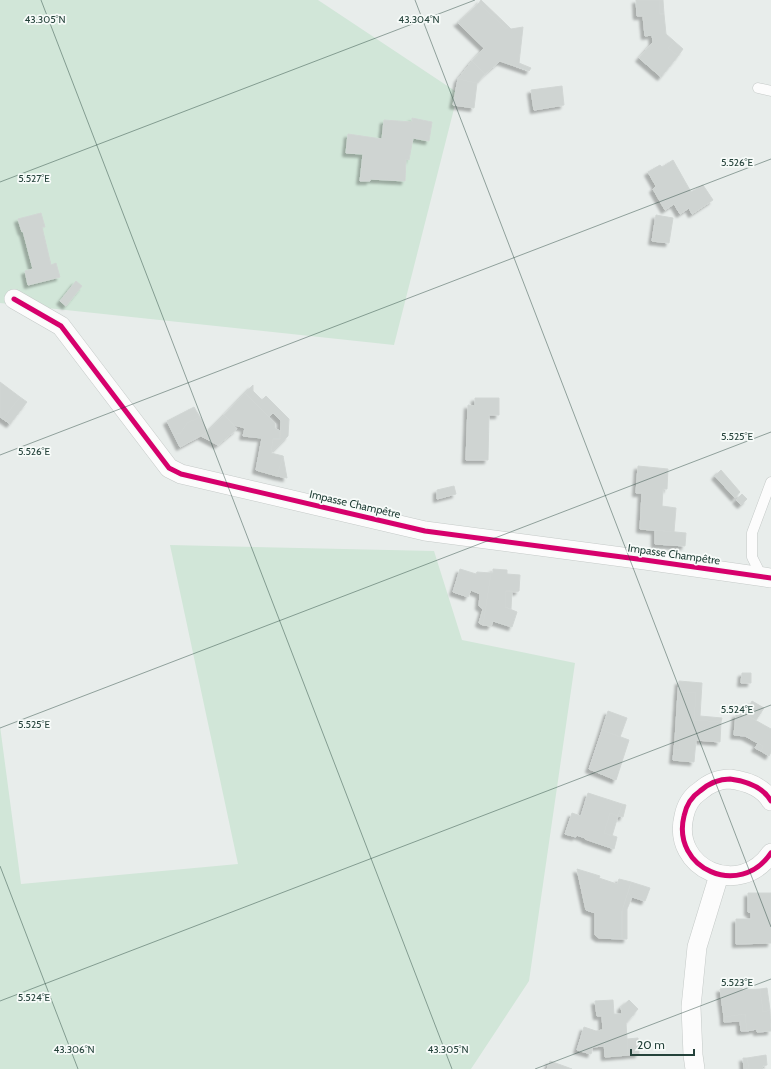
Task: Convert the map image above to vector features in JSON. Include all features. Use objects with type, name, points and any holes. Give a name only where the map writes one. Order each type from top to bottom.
[{"type":"street","name":"Impasse Champêtre","points":[[14,299],[61,326],[169,468],[181,474],[425,531],[645,560],[766,578]]},
{"type":"street","points":[[771,801],[757,787],[742,780],[725,779],[709,784],[695,794],[686,808],[682,824],[684,841],[691,856],[704,868],[719,875],[736,876],[752,871],[765,861],[771,853]]},
{"type":"street","points":[[695,1069],[691,1008],[697,947],[719,875]]},
{"type":"lane","points":[[758,88],[771,91]]},
{"type":"lane","points":[[766,578],[752,557],[752,533],[771,482]]},
{"type":"green space","points":[[0,0],[318,0],[458,93],[394,345],[0,303]]},
{"type":"green space","points":[[170,545],[434,551],[462,640],[575,663],[529,981],[471,1069],[0,1069],[0,726],[21,884],[238,864]]},
{"type":"building","points":[[481,0],[508,26],[506,29],[479,3]]},
{"type":"building","points":[[636,0],[659,0],[660,14],[664,14],[666,34],[674,41],[668,48],[678,56],[661,77],[639,58],[653,42],[652,35],[645,36],[643,16],[637,16]]},
{"type":"building","points":[[659,0],[663,0],[664,14],[660,14]]},
{"type":"building","points":[[479,3],[506,29],[508,26],[511,29],[523,27],[519,63],[531,68],[529,71],[500,61],[485,74],[472,61],[484,48],[457,22],[459,22]]},
{"type":"building","points":[[674,41],[683,49],[678,56],[668,48]]},
{"type":"building","points":[[472,61],[485,74],[477,83],[458,79]]},
{"type":"building","points":[[458,79],[477,83],[474,108],[453,105]]},
{"type":"building","points":[[562,86],[564,105],[534,110],[531,90]]},
{"type":"building","points":[[412,118],[432,122],[429,141],[413,138],[409,160],[406,159],[405,181],[370,179],[370,181],[360,181],[363,154],[346,153],[348,134],[382,139],[384,120],[412,122]]},
{"type":"building","points":[[673,160],[691,192],[703,185],[713,200],[692,214],[689,208],[680,214],[674,204],[665,210],[653,189],[656,186],[648,172],[660,165],[662,167]]},
{"type":"building","points":[[41,213],[45,227],[42,227],[51,265],[56,263],[60,277],[28,285],[25,271],[33,269],[23,231],[22,232],[18,219]]},
{"type":"building","points":[[656,215],[673,218],[669,243],[652,241]]},
{"type":"building","points":[[76,281],[82,286],[66,306],[60,301]]},
{"type":"building","points":[[0,382],[20,397],[3,419],[0,417]]},
{"type":"building","points":[[253,385],[253,391],[262,400],[266,396],[289,419],[288,436],[271,453],[273,439],[280,439],[281,421],[273,413],[269,417],[245,393]]},
{"type":"building","points":[[245,393],[275,423],[275,428],[280,431],[280,439],[273,439],[271,453],[283,456],[277,476],[256,470],[262,438],[243,436],[245,428],[234,425],[224,415]]},
{"type":"building","points":[[20,397],[27,402],[10,424],[3,419]]},
{"type":"building","points":[[475,398],[499,398],[499,415],[489,415],[488,460],[466,460],[468,405],[475,406]]},
{"type":"building","points":[[194,407],[200,417],[187,423],[180,434],[177,433],[174,435],[167,421]]},
{"type":"building","points":[[224,415],[237,429],[218,445],[201,436],[208,432]]},
{"type":"building","points":[[200,417],[208,432],[180,447],[174,435],[177,433],[180,434],[187,423]]},
{"type":"building","points":[[283,456],[287,478],[277,476]]},
{"type":"building","points":[[638,466],[668,469],[667,489],[663,489],[662,506],[676,508],[674,532],[640,529],[642,493],[636,493]]},
{"type":"building","points":[[721,470],[740,492],[735,498],[715,476]]},
{"type":"building","points":[[454,486],[456,494],[437,499],[437,490]]},
{"type":"building","points":[[742,494],[747,499],[741,505],[736,500]]},
{"type":"building","points":[[655,530],[686,533],[685,546],[655,544]]},
{"type":"building","points":[[460,569],[476,574],[477,572],[491,573],[483,625],[479,623],[483,609],[479,606],[480,594],[471,590],[468,597],[453,592]]},
{"type":"building","points":[[493,569],[507,570],[507,574],[520,575],[519,591],[506,591],[505,607],[517,612],[512,627],[493,621],[491,626],[483,625],[491,573],[493,573]]},
{"type":"building","points":[[506,591],[512,591],[511,609],[505,607]]},
{"type":"building","points":[[742,673],[751,673],[751,683],[741,683]]},
{"type":"building","points":[[679,681],[702,683],[700,716],[722,718],[721,722],[694,720],[696,693],[678,692]]},
{"type":"building","points":[[678,692],[696,693],[694,720],[721,722],[720,742],[696,740],[694,762],[673,760],[674,749],[679,750],[680,741],[675,740]]},
{"type":"building","points":[[752,701],[764,708],[756,720],[745,714]]},
{"type":"building","points":[[608,711],[627,718],[620,737],[602,730]]},
{"type":"building","points":[[736,714],[746,715],[771,729],[771,752],[769,756],[761,751],[763,746],[745,736],[734,735]]},
{"type":"building","points":[[602,730],[629,740],[616,780],[589,769]]},
{"type":"building","points":[[675,740],[680,741],[679,750],[674,749]]},
{"type":"building","points":[[758,743],[763,746],[761,751],[755,748]]},
{"type":"building","points":[[588,793],[622,804],[618,816],[610,813],[604,833],[617,837],[614,849],[576,835],[576,837],[565,834],[572,813],[581,816]]},
{"type":"building","points":[[622,804],[626,805],[623,817],[618,816]]},
{"type":"building","points":[[610,813],[618,816],[612,836],[604,833]]},
{"type":"building","points":[[577,869],[600,876],[599,878],[617,884],[619,879],[631,882],[622,911],[622,939],[599,938],[595,935],[595,913],[586,910]]},
{"type":"building","points":[[631,882],[650,888],[645,901],[632,897],[628,892]]},
{"type":"building","points":[[628,892],[632,897],[627,909],[627,939],[622,939],[622,911]]},
{"type":"building","points":[[748,893],[771,893],[771,943],[736,944],[736,919],[751,919],[751,913],[748,912]]},
{"type":"building","points":[[742,986],[742,990],[760,989],[763,1012],[770,1010],[771,1031],[757,1032],[757,1029],[747,1031],[745,1014],[724,1017],[720,989]]},
{"type":"building","points":[[767,988],[770,1010],[763,1012],[760,989]]},
{"type":"building","points":[[613,1000],[614,1014],[622,1014],[621,1007],[629,1000],[638,1009],[626,1023],[628,1055],[605,1057],[604,1041],[594,1042],[591,1054],[577,1050],[584,1027],[596,1031],[603,1030],[602,1016],[597,1016],[595,1001]]},
{"type":"building","points":[[745,1014],[747,1031],[741,1031],[740,1021],[724,1022],[724,1017]]},
{"type":"building","points":[[638,1038],[639,1054],[628,1055],[627,1039]]},
{"type":"building","points":[[604,1041],[605,1046],[592,1047],[594,1042]]},
{"type":"building","points":[[766,1055],[767,1065],[762,1066],[763,1069],[744,1069],[749,1068],[747,1058]]},
{"type":"building","points":[[743,1058],[747,1058],[749,1068],[744,1069]]},
{"type":"building","points":[[550,1061],[572,1069],[547,1069]]},
{"type":"cycle path","points":[[14,299],[61,326],[169,468],[181,474],[425,531],[771,578]]},
{"type":"cycle path","points":[[771,801],[768,796],[758,788],[742,781],[730,779],[714,782],[697,793],[689,802],[684,816],[683,835],[688,851],[698,863],[711,872],[726,875],[742,874],[758,867],[771,853]]}]
